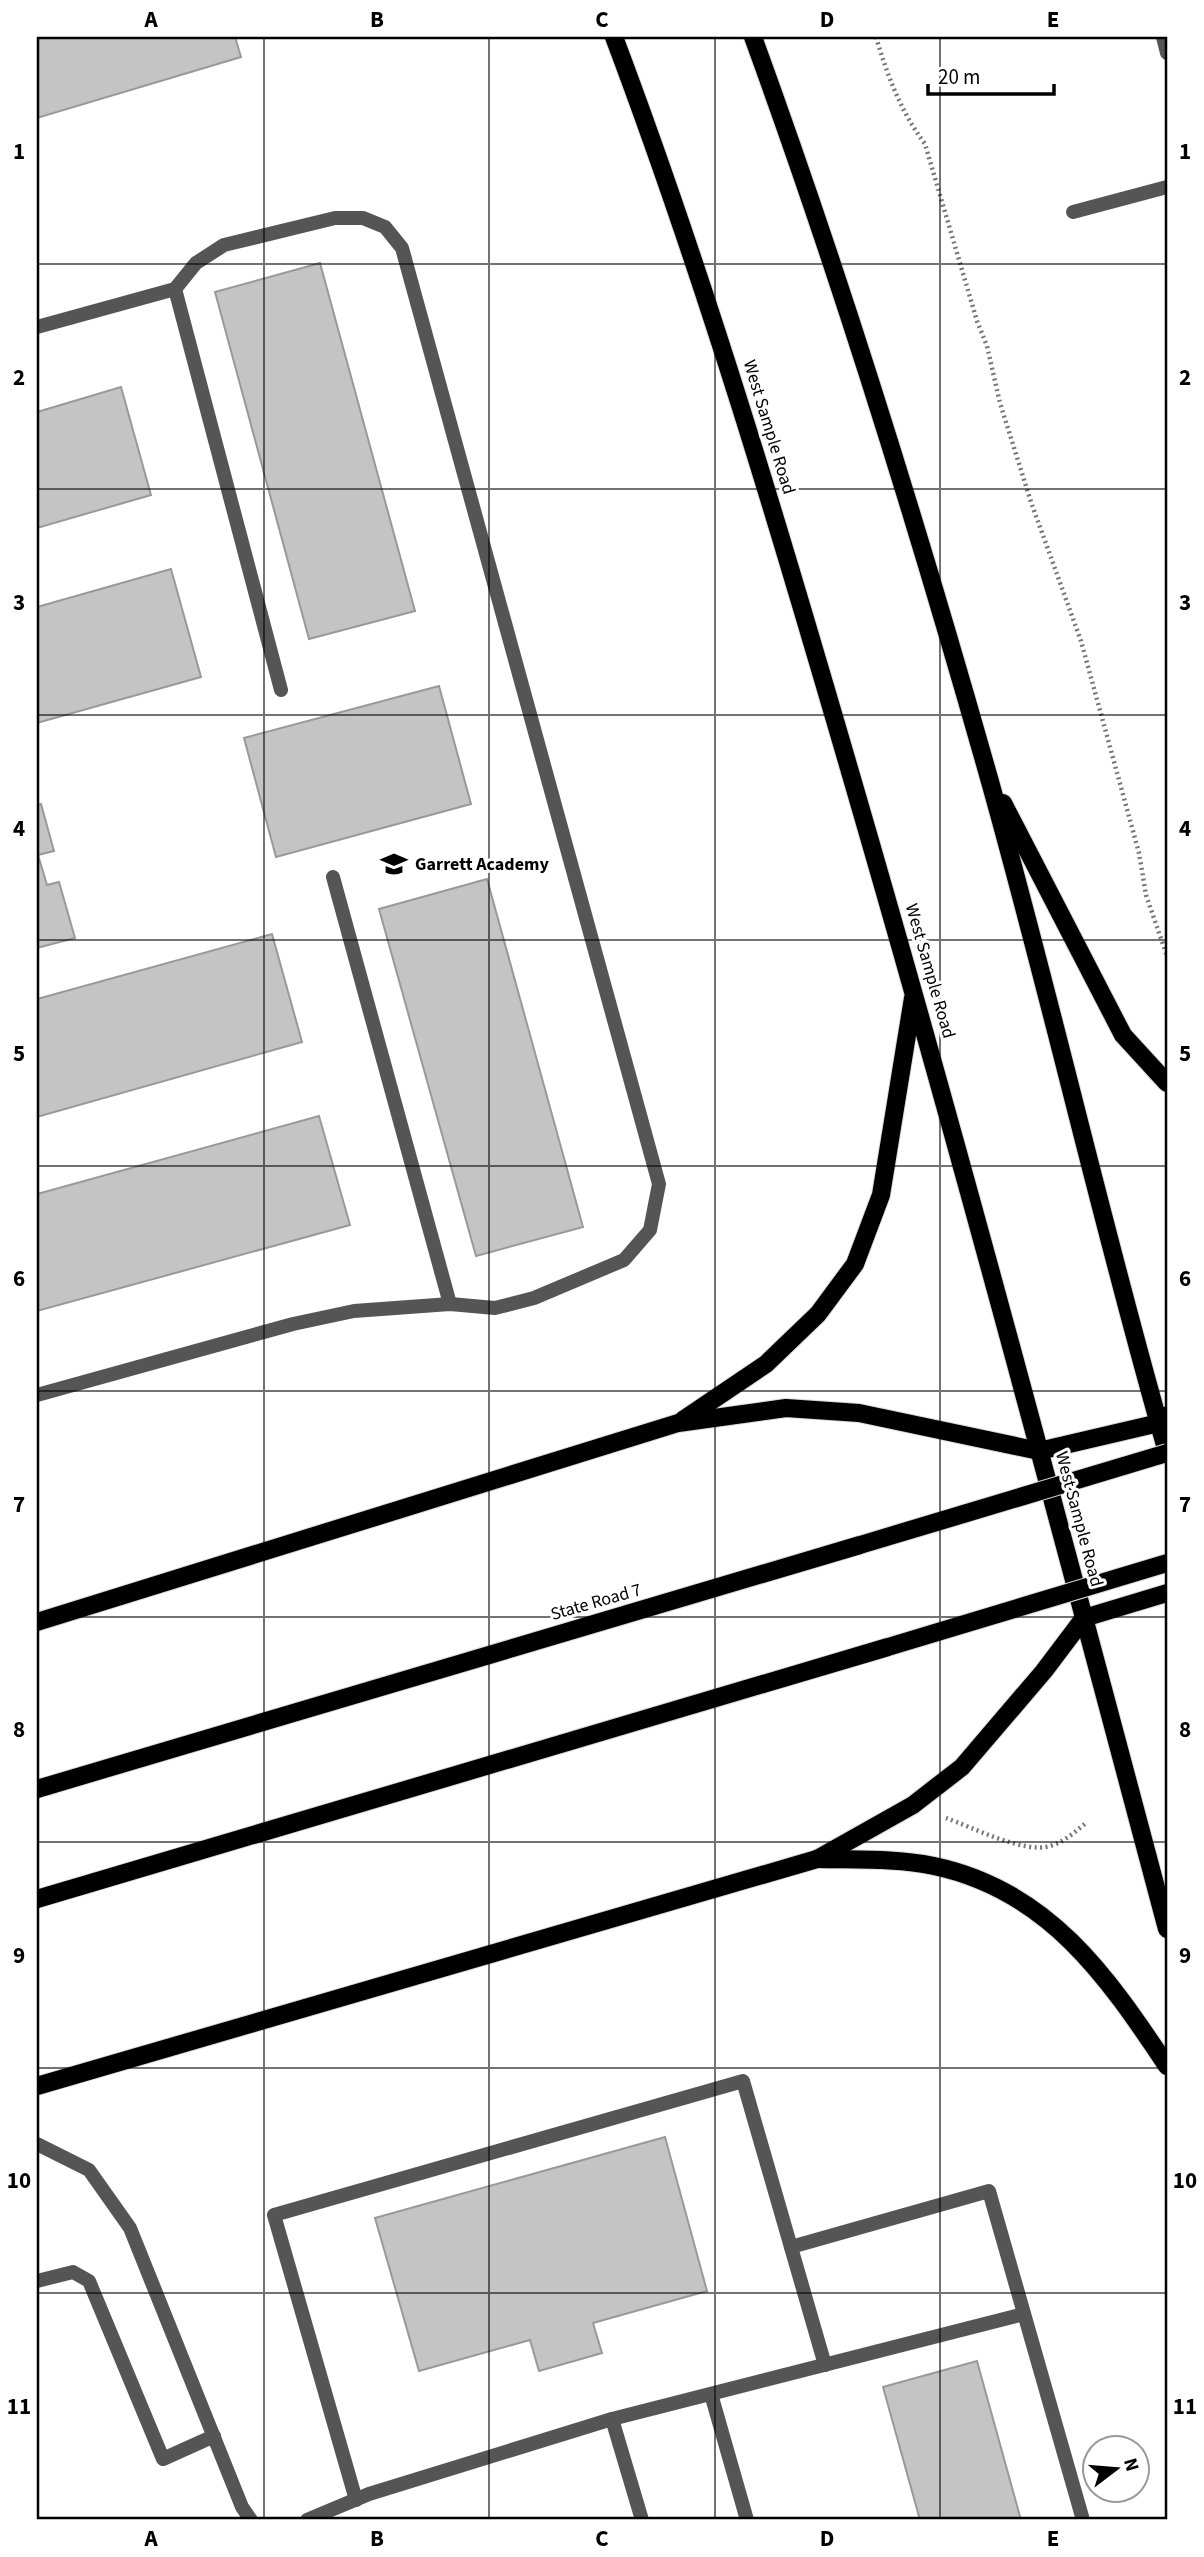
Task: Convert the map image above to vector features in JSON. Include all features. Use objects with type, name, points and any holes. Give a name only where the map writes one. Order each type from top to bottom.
[{"type":"main road","name":"West Sample Road","points":[[614,37],[665,173],[780,531],[914,991],[1167,1929]]},
{"type":"main road","points":[[754,37],[795,151],[876,401],[987,772],[1163,1418],[1167,1453]]},
{"type":"main road","points":[[987,772],[1123,1035],[1167,1083]]},
{"type":"main road","points":[[678,1423],[766,1364],[818,1314],[855,1264],[881,1195],[914,991]]},
{"type":"main road","points":[[37,1622],[678,1423],[786,1408],[859,1413],[1039,1451],[1163,1418]]},
{"type":"main road","name":"State Road 7","points":[[37,1789],[1167,1453]]},
{"type":"main road","points":[[37,1899],[1167,1563]]},
{"type":"main road","points":[[37,2085],[817,1858],[913,1805],[962,1767],[1044,1671],[1084,1618],[1167,1593]]},
{"type":"main road","points":[[817,1858],[934,1866],[1006,1892],[1051,1921],[1083,1953],[1125,2003],[1167,2066]]},
{"type":"lane","points":[[1163,37],[1167,53]]},
{"type":"lane","points":[[1073,212],[1167,187]]},
{"type":"lane","points":[[37,327],[176,289],[196,263],[224,244],[335,218],[363,218],[385,227],[402,248],[659,1184],[650,1230],[624,1260],[534,1298],[495,1308],[450,1304],[354,1311],[293,1324],[37,1395]]},
{"type":"lane","points":[[176,289],[281,690]]},
{"type":"lane","points":[[333,877],[450,1304]]},
{"type":"lane","points":[[356,2500],[274,2215],[743,2081],[825,2365]]},
{"type":"lane","points":[[37,2144],[89,2170],[130,2228],[242,2507],[251,2520]]},
{"type":"lane","points":[[791,2247],[989,2191],[1083,2520]]},
{"type":"lane","points":[[37,2281],[73,2272],[89,2281],[163,2459],[214,2436]]},
{"type":"lane","points":[[307,2520],[356,2500],[612,2419],[1024,2314]]},
{"type":"lane","points":[[711,2394],[747,2520]]},
{"type":"lane","points":[[612,2419],[642,2520]]},
{"type":"path","points":[[876,37],[885,69],[903,111],[925,144],[977,321],[988,346],[1000,403],[1031,502],[1081,641],[1139,853],[1146,895],[1167,956]]},
{"type":"path","points":[[946,1818],[1025,1847],[1047,1847],[1065,1840],[1086,1823]]},
{"type":"building","points":[[37,37],[235,37],[241,57],[37,118]]},
{"type":"building","points":[[320,263],[415,611],[309,639],[215,292]]},
{"type":"building","points":[[121,387],[151,495],[37,528],[37,412]]},
{"type":"building","points":[[171,569],[201,677],[37,723],[37,607]]},
{"type":"building","points":[[439,686],[471,804],[276,857],[244,738]]},
{"type":"building","points":[[41,804],[54,851],[38,855],[47,885],[59,882],[75,938],[37,948],[37,805]]},
{"type":"building","points":[[487,879],[583,1227],[476,1256],[379,909]]},
{"type":"building","points":[[272,934],[302,1042],[37,1117],[37,999]]},
{"type":"building","points":[[319,1116],[350,1225],[37,1311],[37,1194]]},
{"type":"building","points":[[665,2137],[707,2291],[593,2323],[602,2353],[539,2371],[530,2340],[419,2371],[375,2218]]},
{"type":"building","points":[[977,2361],[1021,2520],[920,2520],[883,2387]]},
{"type":"place","name":"Garrett Academy","points":[[394,864]]}]
